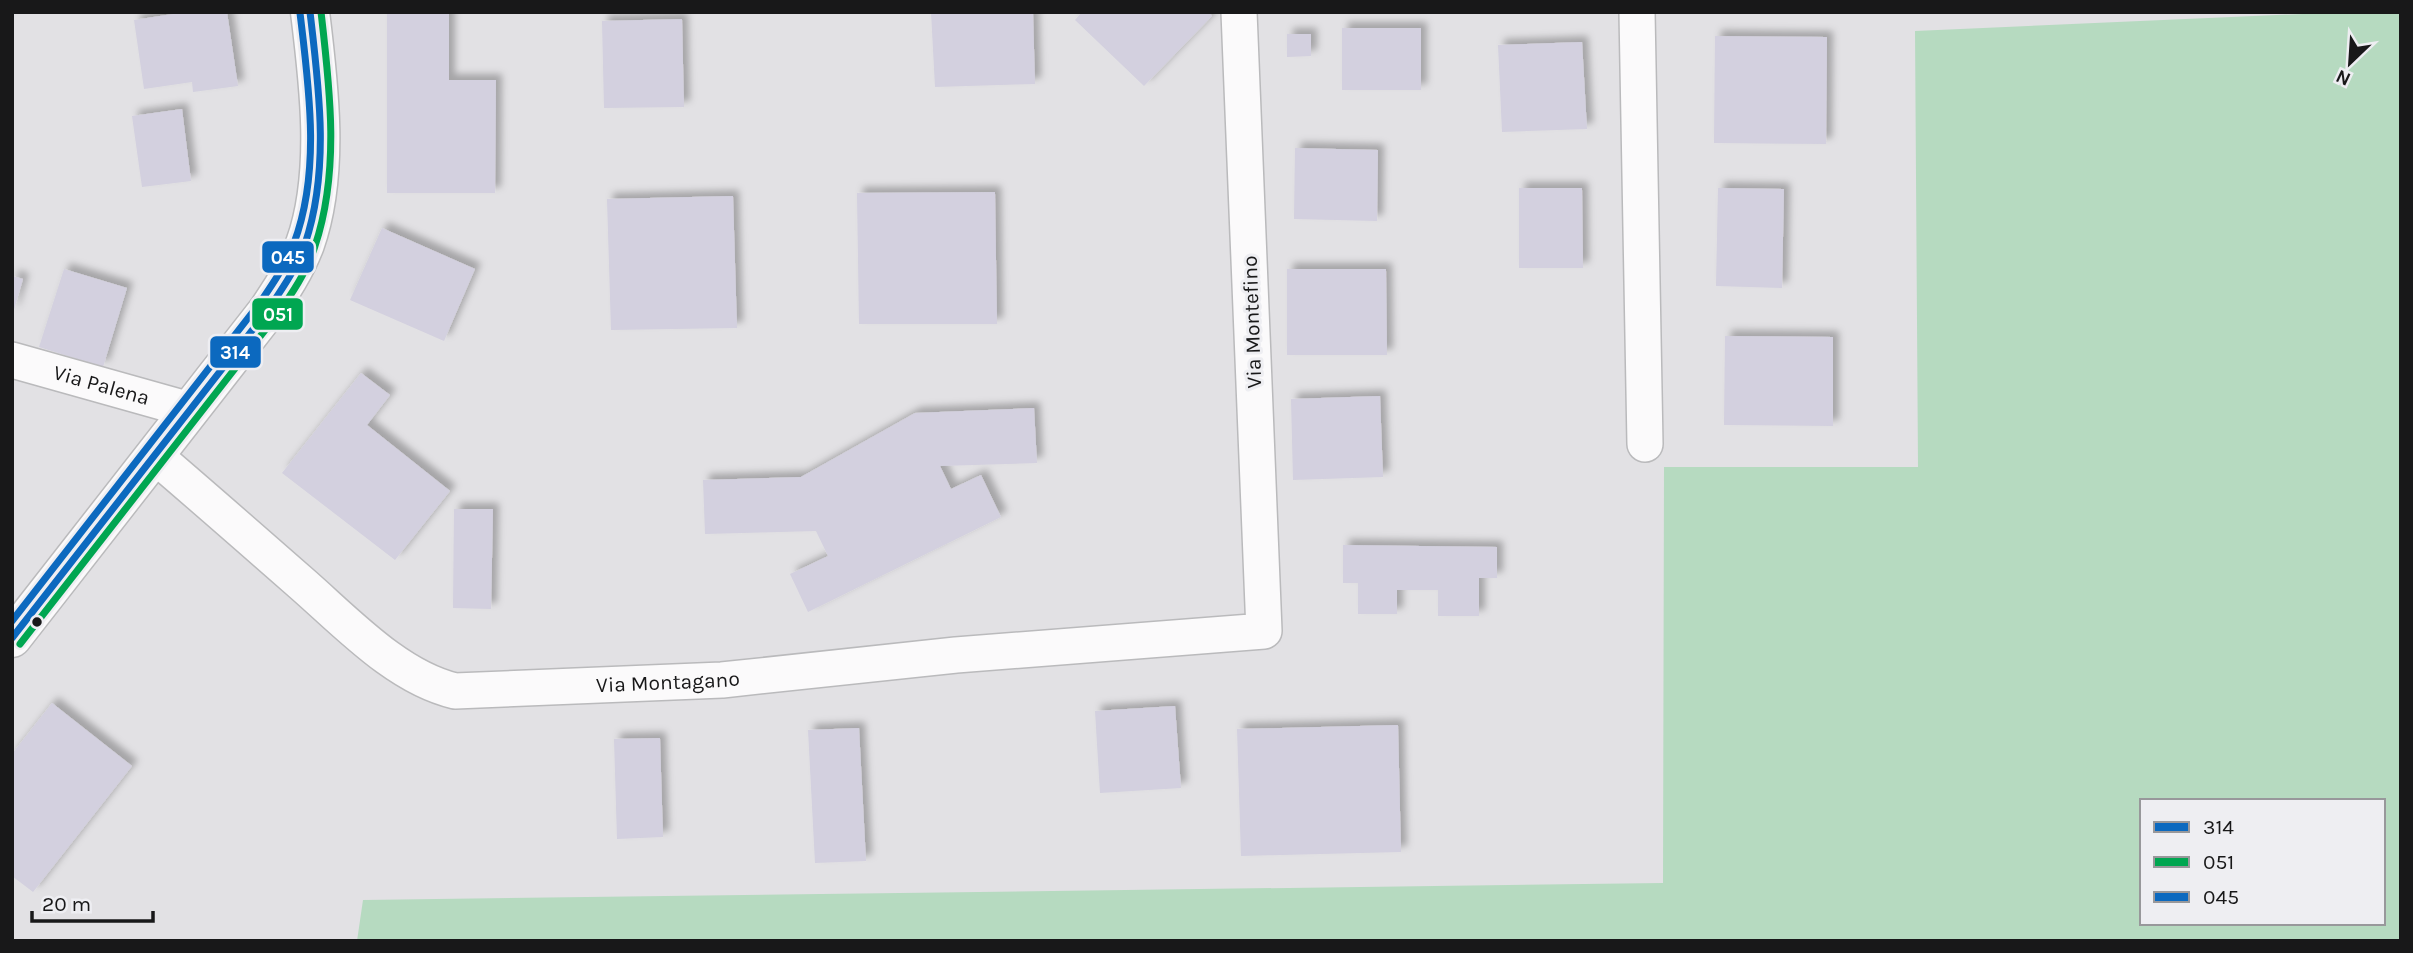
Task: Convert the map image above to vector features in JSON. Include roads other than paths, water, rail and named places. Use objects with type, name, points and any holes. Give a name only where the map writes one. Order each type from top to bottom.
[{"type":"street","points":[[12,638],[279,294],[305,245],[316,201],[320,142],[310,12]]},
{"type":"street","name":"Via Montefino","points":[[1239,12],[1264,631]]},
{"type":"street","points":[[1637,12],[1645,444]]},
{"type":"street","name":"Via Palena","points":[[12,360],[190,410]]},
{"type":"street","name":"Via Montagano","points":[[155,455],[361,636],[413,675],[433,685],[455,691],[722,680],[956,655],[1264,631]]}]
